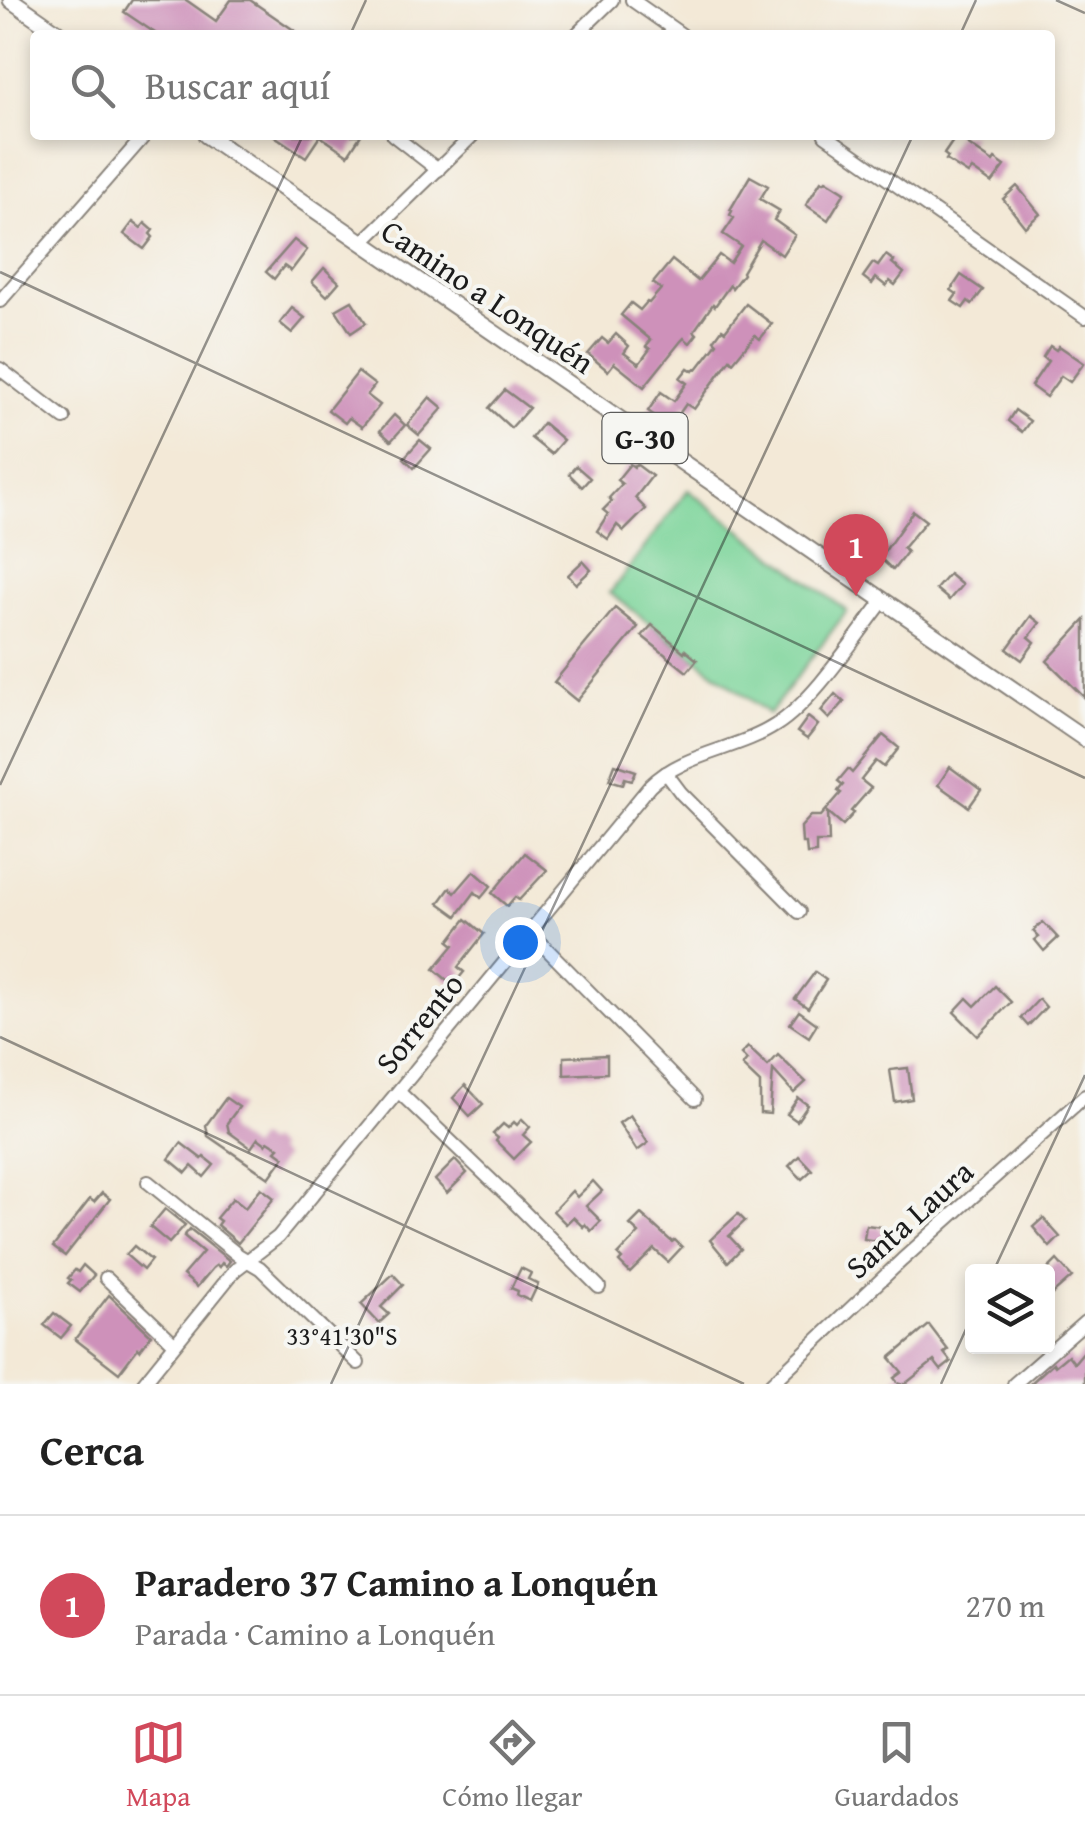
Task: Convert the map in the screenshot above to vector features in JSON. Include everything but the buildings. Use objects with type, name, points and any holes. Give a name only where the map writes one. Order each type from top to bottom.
[{"type":"main road","points":[[11,0],[55,30]]},
{"type":"main road","name":"Camino a Lonquén","points":[[213,140],[1085,739]]},
{"type":"street","points":[[581,30],[612,0]]},
{"type":"street","points":[[632,0],[675,30]]},
{"type":"street","points":[[0,301],[140,140]]},
{"type":"street","points":[[399,140],[438,170]]},
{"type":"street","points":[[362,243],[468,140]]},
{"type":"street","points":[[832,140],[1085,317]]},
{"type":"street","points":[[0,369],[64,418]]},
{"type":"street","name":"Sorrento","points":[[143,1384],[236,1270],[278,1238],[650,786],[666,773],[766,731],[786,718],[813,691],[883,601]]},
{"type":"street","points":[[666,773],[799,912]]},
{"type":"street","points":[[530,932],[695,1099]]},
{"type":"street","points":[[398,1092],[599,1287]]},
{"type":"street","name":"Santa Laura","points":[[771,1384],[1085,1096]]},
{"type":"street","points":[[148,1182],[260,1268],[358,1364]]},
{"type":"street","points":[[106,1278],[176,1344]]},
{"type":"street","points":[[1014,1384],[1085,1322]]},
{"type":"green space","points":[[688,490],[847,611],[769,714],[610,593]]},
{"type":"place","name":"Paradero 37 Camino a Lonquén","points":[[856,596]]}]
